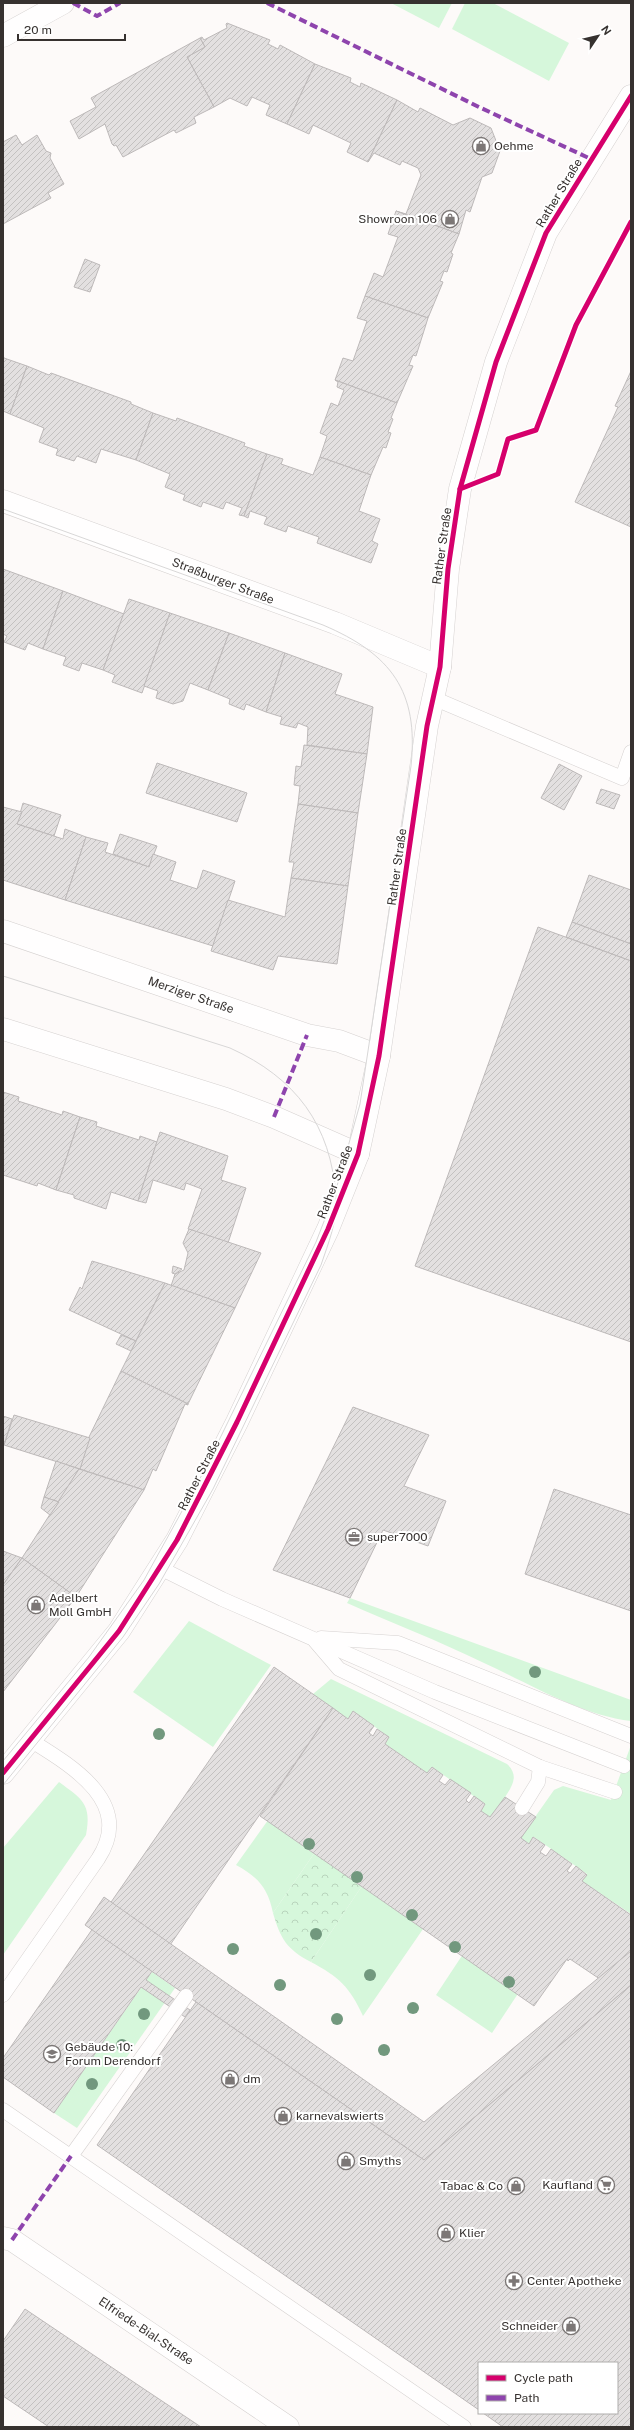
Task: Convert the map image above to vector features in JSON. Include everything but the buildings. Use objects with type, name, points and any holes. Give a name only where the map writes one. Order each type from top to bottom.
[{"type":"street","points":[[3,36],[63,3]]},
{"type":"street","name":"Rather Straße","points":[[3,1773],[119,1631],[178,1540],[237,1422],[328,1229],[358,1154],[379,1056],[413,819],[433,698],[440,668],[448,568],[460,489],[496,362],[546,233],[631,96]]},
{"type":"street","name":"Straßburger Straße","points":[[3,501],[335,623],[440,668]]},
{"type":"street","name":"Merziger Straße","points":[[3,931],[307,1035],[339,1041],[379,1056]]},
{"type":"street","points":[[3,1029],[226,1099],[274,1116],[358,1154]]},
{"type":"street","name":"Elfriede-Bial-Straße","points":[[3,2238],[12,2240],[288,2427]]},
{"type":"lane","points":[[433,698],[622,778],[630,758]]},
{"type":"lane","points":[[160,1568],[222,1599],[435,1692],[624,1766]]},
{"type":"lane","points":[[312,1638],[398,1643],[631,1736]]},
{"type":"lane","points":[[312,1638],[338,1668],[540,1767],[615,1792]]},
{"type":"lane","points":[[3,1995],[98,1860],[105,1849],[108,1838],[108,1820],[104,1803],[92,1783],[30,1740]]},
{"type":"lane","points":[[522,1808],[538,1782],[540,1767]]},
{"type":"lane","points":[[71,2156],[186,1996]]},
{"type":"lane","points":[[3,2110],[464,2427]]},
{"type":"green space","points":[[391,3],[452,3],[439,28]]},
{"type":"green space","points":[[465,3],[493,3],[569,43],[549,81],[452,29]]},
{"type":"green space","points":[[350,1598],[631,1700],[631,1721],[612,1718],[556,1698],[450,1647],[347,1603]]},
{"type":"green space","points":[[189,1621],[271,1665],[213,1747],[133,1692]]},
{"type":"green space","points":[[331,1679],[507,1764],[513,1772],[514,1780],[505,1797],[535,1817],[554,1790],[563,1786],[611,1800],[631,1745],[631,1914],[582,1881],[587,1874],[534,1837],[529,1844],[481,1811],[485,1804],[432,1767],[427,1773],[385,1744],[389,1737],[354,1712],[348,1719],[313,1694]]},
{"type":"green space","points":[[59,1782],[74,1793],[83,1803],[88,1816],[86,1835],[3,1955],[3,1848]]},
{"type":"green space","points":[[276,1809],[322,1842],[273,1913],[271,1904],[261,1884],[244,1869],[236,1865]]},
{"type":"green space","points":[[322,1842],[370,1874],[311,1962],[290,1948],[279,1930],[273,1913]]},
{"type":"green space","points":[[370,1874],[432,1916],[363,2016],[353,1997],[343,1984],[311,1962]]},
{"type":"green space","points":[[471,1942],[527,1980],[492,2033],[436,1995]]},
{"type":"green space","points":[[152,1972],[175,1988],[77,2128],[54,2113]]},
{"type":"tram line","points":[[3,509],[323,625],[347,636],[367,649],[383,663],[396,678],[405,696],[410,716],[412,740],[411,766],[360,1104],[335,1193],[316,1242],[203,1473],[144,1580],[89,1657],[3,1761]]},
{"type":"tram line","points":[[3,976],[230,1048],[253,1060],[274,1074],[291,1089],[306,1107],[318,1126],[327,1148],[333,1171],[336,1197],[332,1232],[321,1265],[213,1489],[159,1584],[123,1637],[3,1785]]},
{"type":"marked path","points":[[73,3],[97,16],[120,3]]},
{"type":"marked path","points":[[267,3],[481,108],[591,159]]},
{"type":"marked path","points":[[274,1117],[307,1035]]},
{"type":"marked path","points":[[12,2240],[71,2156]]},
{"type":"cycle path","points":[[3,1773],[119,1631],[177,1540],[237,1422],[328,1229],[358,1154],[379,1056],[427,726],[440,667],[448,569],[460,489],[496,362],[546,233],[631,96]]},
{"type":"cycle path","points":[[460,489],[498,474],[508,439],[536,430],[576,325],[631,222]]},
{"type":"place","name":"Oehme","points":[[481,146]]},
{"type":"place","name":"Showroon 106","points":[[450,219]]},
{"type":"place","name":"super7000","points":[[354,1537]]},
{"type":"place","name":"Adelbert Moll GmbH","points":[[36,1605]]},
{"type":"place","name":"Gebäude 10: Forum Derendorf","points":[[52,2054]]},
{"type":"place","name":"dm","points":[[230,2079]]},
{"type":"place","name":"karnevalswierts","points":[[283,2116]]},
{"type":"place","name":"Smyths","points":[[346,2161]]},
{"type":"place","name":"Kaufland","points":[[606,2185]]},
{"type":"place","name":"Tabac & Co","points":[[516,2186]]},
{"type":"place","name":"Klier","points":[[446,2233]]},
{"type":"place","name":"Center Apotheke","points":[[514,2281]]},
{"type":"place","name":"Schneider","points":[[571,2326]]}]
